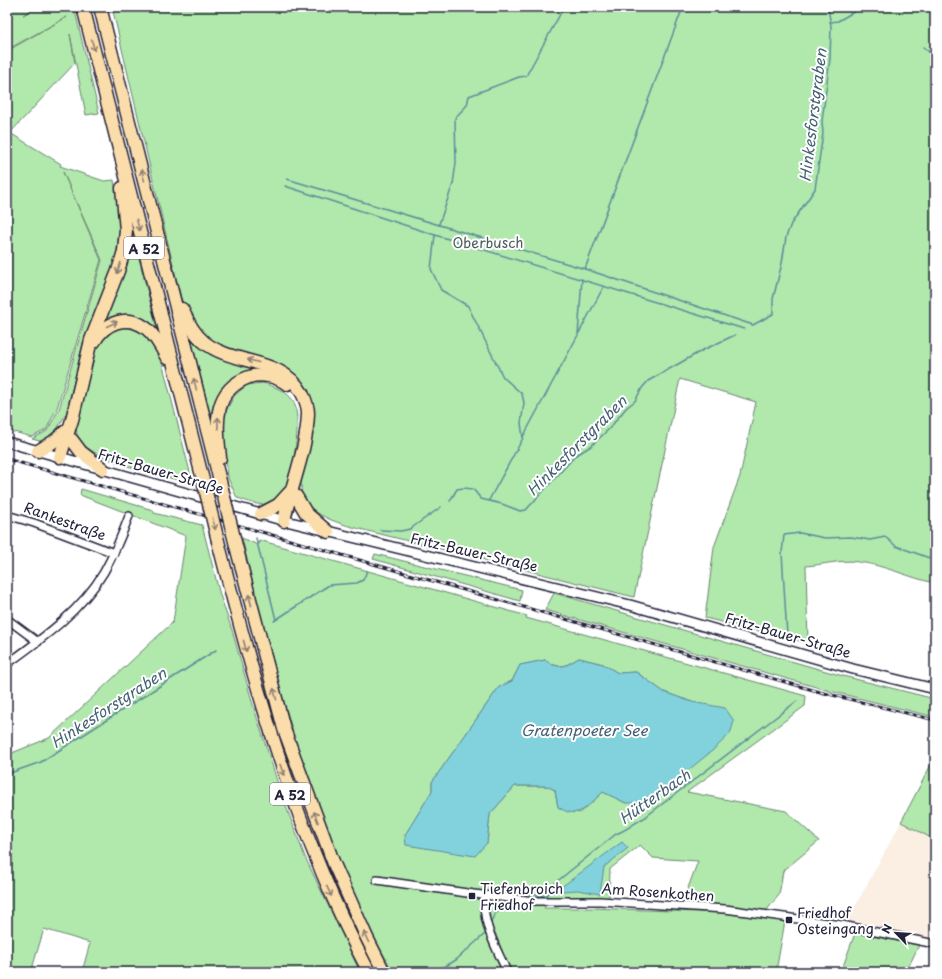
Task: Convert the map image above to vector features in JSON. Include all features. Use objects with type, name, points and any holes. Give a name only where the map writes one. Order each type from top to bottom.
[{"type":"highway","name":"A 52","points":[[83,7],[218,541],[254,677],[296,810],[317,864],[352,940],[369,972]]},
{"type":"highway","name":"A 52","points":[[100,7],[236,546],[284,729],[334,864],[366,938],[384,972]]},
{"type":"highway","points":[[63,458],[96,322],[118,271],[124,251],[126,230],[125,208],[112,119]]},
{"type":"highway","points":[[170,281],[187,320],[195,334],[204,342],[227,354],[277,370],[290,377],[298,386],[305,399],[308,412],[306,427],[287,521]]},
{"type":"highway","points":[[88,353],[97,337],[108,325],[128,321],[137,323],[147,328],[162,347],[177,377]]},
{"type":"highway","points":[[222,489],[217,419],[220,405],[230,388],[240,380],[252,376],[266,375],[277,378],[286,383],[294,390],[300,401],[306,427]]},
{"type":"highway","points":[[38,451],[70,430]]},
{"type":"highway","points":[[70,430],[82,452],[103,469]]},
{"type":"highway","points":[[261,514],[278,505],[293,490]]},
{"type":"highway","points":[[293,490],[306,513],[328,532]]},
{"type":"main road","name":"Fritz-Bauer-Straße","points":[[7,442],[328,532],[630,605],[853,669],[935,689]]},
{"type":"street","name":"Rankestraße","points":[[7,515],[114,553]]},
{"type":"street","points":[[7,664],[38,642],[61,623],[82,601],[103,573],[114,553],[129,516]]},
{"type":"street","points":[[7,619],[38,642]]},
{"type":"street","name":"Am Rosenkothen","points":[[377,880],[535,901],[600,901],[725,909],[842,925],[935,944]]},
{"type":"street","points":[[485,895],[484,907],[486,919],[507,972]]},
{"type":"shaded area","points":[[901,822],[935,840],[935,940],[846,923]]},
{"type":"green space","points":[[7,7],[36,7],[23,15],[38,7],[74,7],[99,113],[86,115],[70,34],[75,63],[10,133],[61,164],[60,166],[104,181],[114,180],[120,223],[116,258],[83,343],[66,414],[54,434],[43,442],[32,439],[47,431],[59,409],[102,260],[63,172],[101,260],[57,408],[46,430],[32,437],[7,430],[7,51],[67,17],[10,48],[7,45]]},
{"type":"green space","name":"Oberbusch","points":[[112,7],[935,7],[935,583],[878,566],[852,561],[806,566],[808,643],[705,618],[714,547],[740,476],[756,402],[680,379],[634,597],[358,529],[336,522],[316,512],[303,496],[301,485],[309,446],[308,425],[302,386],[221,347],[200,333],[187,312],[181,298]]},
{"type":"green space","points":[[129,220],[160,340],[153,332],[106,321],[101,317]]},
{"type":"green space","points":[[122,325],[137,328],[147,335],[151,339],[161,358],[193,484],[147,472],[110,460],[94,452],[83,444],[77,435],[76,430],[78,417],[96,345],[103,336]]},
{"type":"green space","points":[[188,328],[255,365],[256,372],[244,375],[234,380],[223,391],[214,429]]},
{"type":"green space","points":[[263,383],[282,391],[292,399],[297,419],[297,433],[293,463],[285,488],[280,496],[275,500],[268,503],[254,504],[237,498],[228,478],[223,429],[226,411],[234,396],[247,385]]},
{"type":"green space","points":[[81,489],[153,510],[154,513],[202,525],[220,595],[280,790],[305,857],[360,972],[82,972],[90,943],[44,929],[31,972],[7,972],[7,755],[49,738],[173,622],[186,536],[80,495]]},
{"type":"green space","points":[[242,538],[258,545],[259,540],[527,616],[526,618],[806,696],[805,706],[687,792],[786,811],[819,841],[783,871],[779,895],[766,911],[682,904],[698,861],[653,858],[640,845],[610,869],[609,899],[550,897],[544,908],[590,908],[725,913],[785,921],[776,972],[510,972],[495,932],[488,936],[504,972],[393,972],[366,921],[321,815],[285,706],[255,594]],"holes":[[[579,658],[603,664],[618,673],[636,672],[664,692],[692,702],[626,803],[603,792],[580,813],[558,807],[555,790],[547,786],[515,786],[490,814],[487,843],[405,835],[432,791],[432,782],[499,687],[512,681],[520,665],[545,660],[555,665],[562,666]]]},
{"type":"green space","points":[[375,554],[522,590],[520,601],[373,559]]},
{"type":"green space","points":[[554,593],[843,676],[935,699],[935,717],[830,691],[545,610]]},
{"type":"green space","points":[[935,757],[935,840],[901,822]]},
{"type":"green space","points":[[855,933],[919,945],[906,972],[841,972]]},
{"type":"water","name":"Gratenpoeter See","points":[[579,658],[603,664],[618,673],[636,672],[664,692],[692,702],[725,708],[734,721],[730,734],[712,751],[651,800],[626,803],[603,792],[587,807],[572,813],[558,807],[555,790],[547,786],[515,786],[490,814],[487,843],[475,856],[406,845],[405,835],[432,791],[432,782],[499,687],[512,681],[520,665],[545,660],[555,665],[562,666]]},
{"type":"water","points":[[622,842],[628,848],[604,867],[600,894],[578,890],[563,891],[560,888]]},
{"type":"waterway","points":[[439,224],[453,184],[456,163],[455,118],[467,105],[469,96],[519,77],[526,76],[564,7]]},
{"type":"waterway","points":[[585,269],[683,7]]},
{"type":"waterway","points":[[287,179],[585,269],[753,325],[773,314],[773,299],[782,263],[786,237],[791,224],[815,189],[823,133],[822,121],[830,59],[831,26],[828,7]]},
{"type":"waterway","points":[[830,22],[838,21],[862,7]]},
{"type":"waterway","points":[[923,47],[935,57]]},
{"type":"waterway","points":[[285,186],[435,235],[744,329]]},
{"type":"waterway","points":[[435,235],[431,269],[441,290],[468,306],[503,377],[522,394],[524,403],[521,423],[523,438],[489,500]]},
{"type":"waterway","points":[[523,437],[578,335],[582,279]]},
{"type":"waterway","points":[[579,333],[604,286]]},
{"type":"waterway","name":"Hinkesforstgraben","points":[[450,501],[457,489],[473,489],[481,499],[502,504],[520,511],[526,510],[575,456],[591,446],[609,429],[626,408],[635,401],[642,388],[648,381],[703,350],[735,335]]},
{"type":"waterway","name":"Hinkesforstgraben","points":[[380,530],[401,531],[410,529],[441,507]]},
{"type":"waterway","name":"Hütterbach","points":[[787,636],[782,553],[784,535],[800,533],[825,538],[851,537],[870,540],[885,537],[896,546],[935,560]]},
{"type":"waterway","points":[[256,538],[276,620]]},
{"type":"waterway","name":"Hinkesforstgraben","points":[[274,621],[329,585],[357,583],[363,580],[367,571]]},
{"type":"waterway","name":"Hinkesforstgraben","points":[[7,774],[41,762],[216,650]]},
{"type":"waterway","name":"Hütterbach","points":[[522,895],[526,893],[546,896],[555,883],[616,834],[624,831],[644,818],[797,701]]},
{"type":"waterway","name":"Hütterbach","points":[[491,922],[495,913],[514,905],[515,903]]},
{"type":"waterway","name":"Hütterbach","points":[[436,972],[456,960],[486,933]]},
{"type":"railway","points":[[7,459],[820,692],[935,720]]},
{"type":"place","name":"Tiefenbroich Friedhof","points":[[472,896]]},
{"type":"place","name":"Friedhof Osteingang","points":[[789,920]]}]
